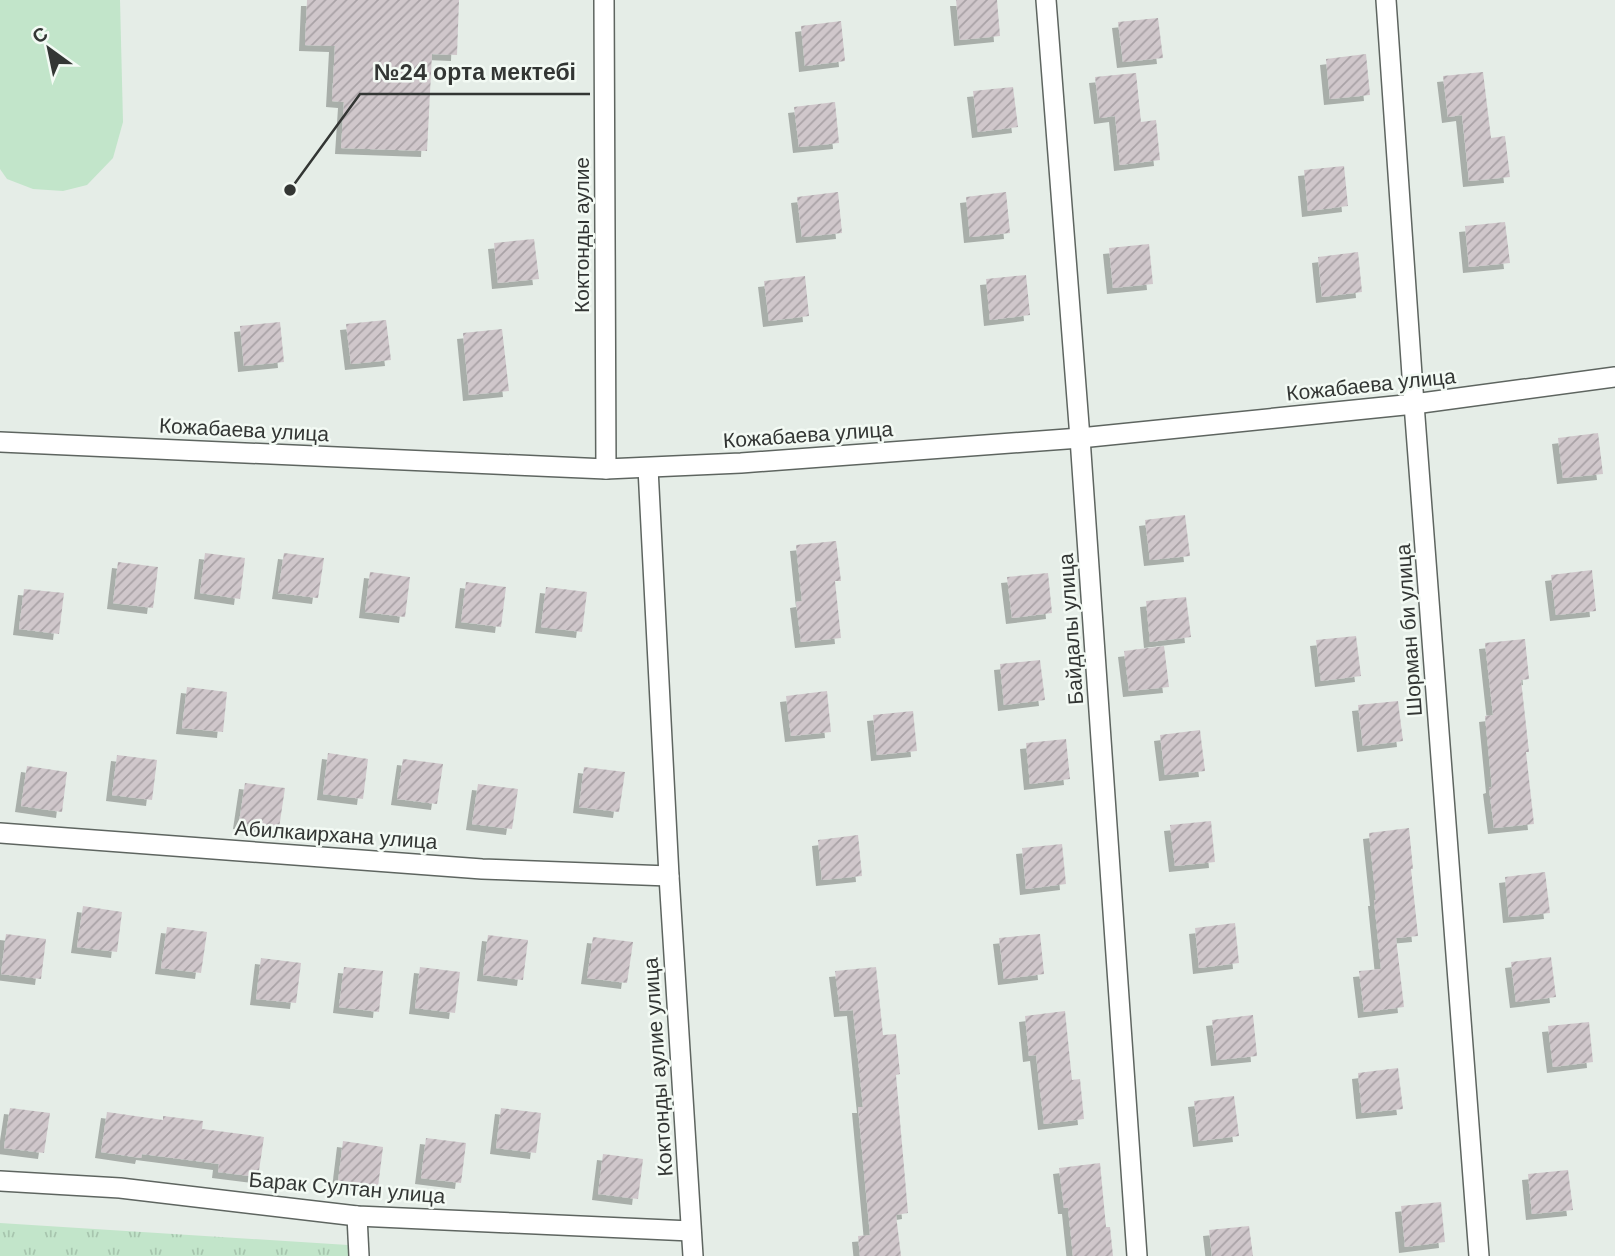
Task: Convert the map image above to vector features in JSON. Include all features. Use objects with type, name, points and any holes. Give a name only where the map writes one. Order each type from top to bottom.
[{"type":"street","name":"Коктонды аулие","points":[[604,0],[606,469]]},
{"type":"street","name":"Байдалы улица","points":[[1046,0],[1080,438],[1137,1256]]},
{"type":"street","name":"Шорман би улица","points":[[1386,0],[1479,1256]]},
{"type":"street","name":"Кожабаева улица","points":[[0,442],[606,469],[648,468],[1080,438],[1414,404],[1615,377]]},
{"type":"street","name":"Коктонды аулие улица","points":[[648,468],[669,876],[693,1256]]},
{"type":"street","name":"Абилкаирхана улица","points":[[0,833],[482,869],[669,876]]},
{"type":"street","name":"Барак Султан улица","points":[[0,1181],[120,1188],[357,1216],[691,1231]]},
{"type":"street","points":[[357,1216],[359,1256]]},
{"type":"green space","points":[[0,0],[120,0],[123,122],[113,158],[87,185],[63,191],[33,189],[7,179],[0,169]]},
{"type":"green space","points":[[0,1223],[348,1245],[349,1256],[0,1256]]},
{"type":"building","points":[[307,0],[459,0],[457,55],[432,54],[427,151],[341,148],[344,102],[332,101],[335,46],[305,45]]},
{"type":"building","points":[[956,0],[997,0],[1000,36],[960,40]]},
{"type":"building","points":[[1158,18],[1163,58],[1123,62],[1118,22]]},
{"type":"building","points":[[841,21],[845,61],[805,66],[801,26]]},
{"type":"building","points":[[1366,54],[1370,95],[1330,99],[1326,59]]},
{"type":"building","points":[[1483,72],[1491,138],[1505,136],[1510,177],[1469,181],[1462,115],[1448,117],[1443,76]]},
{"type":"building","points":[[1136,73],[1141,122],[1156,120],[1160,160],[1120,165],[1115,116],[1100,118],[1095,77]]},
{"type":"building","points":[[1013,87],[1018,127],[978,132],[973,91]]},
{"type":"building","points":[[835,102],[839,143],[799,147],[794,107]]},
{"type":"building","points":[[1344,166],[1348,206],[1308,211],[1304,170]]},
{"type":"building","points":[[838,192],[842,233],[802,237],[797,197]]},
{"type":"building","points":[[1006,192],[1010,233],[970,237],[966,197]]},
{"type":"building","points":[[1505,222],[1510,263],[1469,267],[1465,226]]},
{"type":"building","points":[[534,239],[539,279],[498,283],[494,243]]},
{"type":"building","points":[[1149,244],[1153,284],[1113,288],[1109,248]]},
{"type":"building","points":[[1358,252],[1362,292],[1322,297],[1318,257]]},
{"type":"building","points":[[1026,275],[1030,315],[990,320],[986,279]]},
{"type":"building","points":[[805,276],[809,316],[769,321],[764,281]]},
{"type":"building","points":[[386,320],[391,360],[351,364],[346,324]]},
{"type":"building","points":[[280,322],[284,362],[244,366],[240,326]]},
{"type":"building","points":[[502,329],[509,391],[469,395],[463,333]]},
{"type":"building","points":[[1598,433],[1603,474],[1563,478],[1558,438]]},
{"type":"building","points":[[1185,515],[1190,556],[1150,560],[1145,520]]},
{"type":"building","points":[[836,541],[841,581],[835,581],[841,638],[801,642],[796,602],[802,601],[796,545]]},
{"type":"building","points":[[205,553],[245,558],[240,599],[200,593]]},
{"type":"building","points":[[284,553],[324,558],[318,598],[278,593]]},
{"type":"building","points":[[118,562],[158,567],[153,608],[113,603]]},
{"type":"building","points":[[1592,570],[1596,611],[1556,615],[1551,575]]},
{"type":"building","points":[[370,572],[410,577],[405,617],[365,612]]},
{"type":"building","points":[[1048,573],[1052,613],[1012,618],[1007,577]]},
{"type":"building","points":[[466,582],[506,587],[501,627],[461,622]]},
{"type":"building","points":[[546,587],[587,592],[582,632],[541,627]]},
{"type":"building","points":[[24,589],[64,593],[59,634],[19,629]]},
{"type":"building","points":[[1186,597],[1191,637],[1150,642],[1146,601]]},
{"type":"building","points":[[1356,636],[1361,676],[1321,681],[1316,640]]},
{"type":"building","points":[[1525,639],[1529,679],[1521,680],[1534,824],[1494,828],[1485,716],[1493,715],[1485,643]]},
{"type":"building","points":[[1164,646],[1169,687],[1129,691],[1124,651]]},
{"type":"building","points":[[1040,660],[1045,700],[1004,705],[1000,664]]},
{"type":"building","points":[[187,687],[227,692],[223,732],[182,728]]},
{"type":"building","points":[[827,691],[831,732],[791,736],[786,696]]},
{"type":"building","points":[[1398,701],[1403,741],[1363,746],[1358,705]]},
{"type":"building","points":[[913,711],[917,751],[877,755],[873,715]]},
{"type":"building","points":[[1200,730],[1205,771],[1165,775],[1160,735]]},
{"type":"building","points":[[1066,739],[1070,779],[1030,784],[1026,743]]},
{"type":"building","points":[[328,753],[368,759],[363,799],[323,794]]},
{"type":"building","points":[[117,755],[157,760],[152,800],[112,795]]},
{"type":"building","points":[[403,759],[443,764],[437,804],[397,799]]},
{"type":"building","points":[[27,766],[67,772],[62,812],[21,806]]},
{"type":"building","points":[[584,767],[625,772],[619,812],[579,807]]},
{"type":"building","points":[[245,783],[285,788],[279,828],[239,823]]},
{"type":"building","points":[[478,784],[518,789],[512,829],[472,824]]},
{"type":"building","points":[[1211,821],[1215,862],[1175,866],[1170,825]]},
{"type":"building","points":[[1409,828],[1418,936],[1396,938],[1404,1007],[1364,1012],[1359,971],[1381,969],[1369,833]]},
{"type":"building","points":[[858,835],[862,876],[822,880],[818,840]]},
{"type":"building","points":[[1062,844],[1066,884],[1026,889],[1022,848]]},
{"type":"building","points":[[1545,872],[1550,913],[1509,917],[1505,877]]},
{"type":"building","points":[[83,906],[122,912],[117,952],[77,947]]},
{"type":"building","points":[[1235,923],[1239,963],[1199,968],[1195,928]]},
{"type":"building","points":[[167,927],[207,932],[201,973],[161,968]]},
{"type":"building","points":[[6,934],[46,939],[41,979],[1,974]]},
{"type":"building","points":[[1040,934],[1044,974],[1004,979],[999,938]]},
{"type":"building","points":[[488,935],[528,940],[523,980],[483,975]]},
{"type":"building","points":[[593,937],[633,942],[627,983],[587,978]]},
{"type":"building","points":[[1551,957],[1556,997],[1516,1002],[1511,962]]},
{"type":"building","points":[[261,958],[301,963],[296,1003],[256,999]]},
{"type":"building","points":[[344,967],[383,971],[379,1012],[339,1007]]},
{"type":"building","points":[[420,967],[460,972],[455,1013],[415,1008]]},
{"type":"building","points":[[876,967],[883,1035],[896,1034],[900,1074],[896,1075],[908,1213],[896,1215],[901,1256],[860,1256],[858,1236],[870,1235],[858,1107],[863,1107],[853,1010],[840,1011],[835,971]]},
{"type":"building","points":[[1065,1011],[1072,1080],[1080,1079],[1084,1119],[1044,1124],[1036,1055],[1029,1056],[1025,1016]]},
{"type":"building","points":[[1253,1015],[1257,1056],[1217,1060],[1212,1020]]},
{"type":"building","points":[[1589,1022],[1593,1062],[1553,1067],[1548,1026]]},
{"type":"building","points":[[1398,1068],[1403,1109],[1362,1113],[1358,1073]]},
{"type":"building","points":[[1234,1096],[1239,1136],[1199,1141],[1194,1101]]},
{"type":"building","points":[[10,1108],[50,1113],[44,1153],[4,1148]]},
{"type":"building","points":[[501,1108],[541,1113],[536,1153],[496,1148]]},
{"type":"building","points":[[107,1112],[163,1120],[163,1116],[203,1121],[202,1129],[264,1137],[258,1177],[218,1172],[219,1164],[142,1154],[141,1158],[101,1152]]},
{"type":"building","points":[[426,1138],[466,1143],[461,1183],[421,1178]]},
{"type":"building","points":[[343,1141],[383,1147],[378,1187],[338,1182]]},
{"type":"building","points":[[603,1154],[643,1159],[638,1199],[598,1194]]},
{"type":"building","points":[[1100,1163],[1106,1227],[1110,1227],[1113,1256],[1073,1256],[1068,1208],[1064,1208],[1059,1168]]},
{"type":"building","points":[[1568,1170],[1573,1210],[1532,1214],[1528,1174]]},
{"type":"building","points":[[1441,1202],[1445,1242],[1405,1247],[1401,1206]]},
{"type":"building","points":[[1249,1226],[1253,1256],[1212,1256],[1209,1230]]},
{"type":"place","name":"№24 орта мектебі","points":[[290,190]]}]
